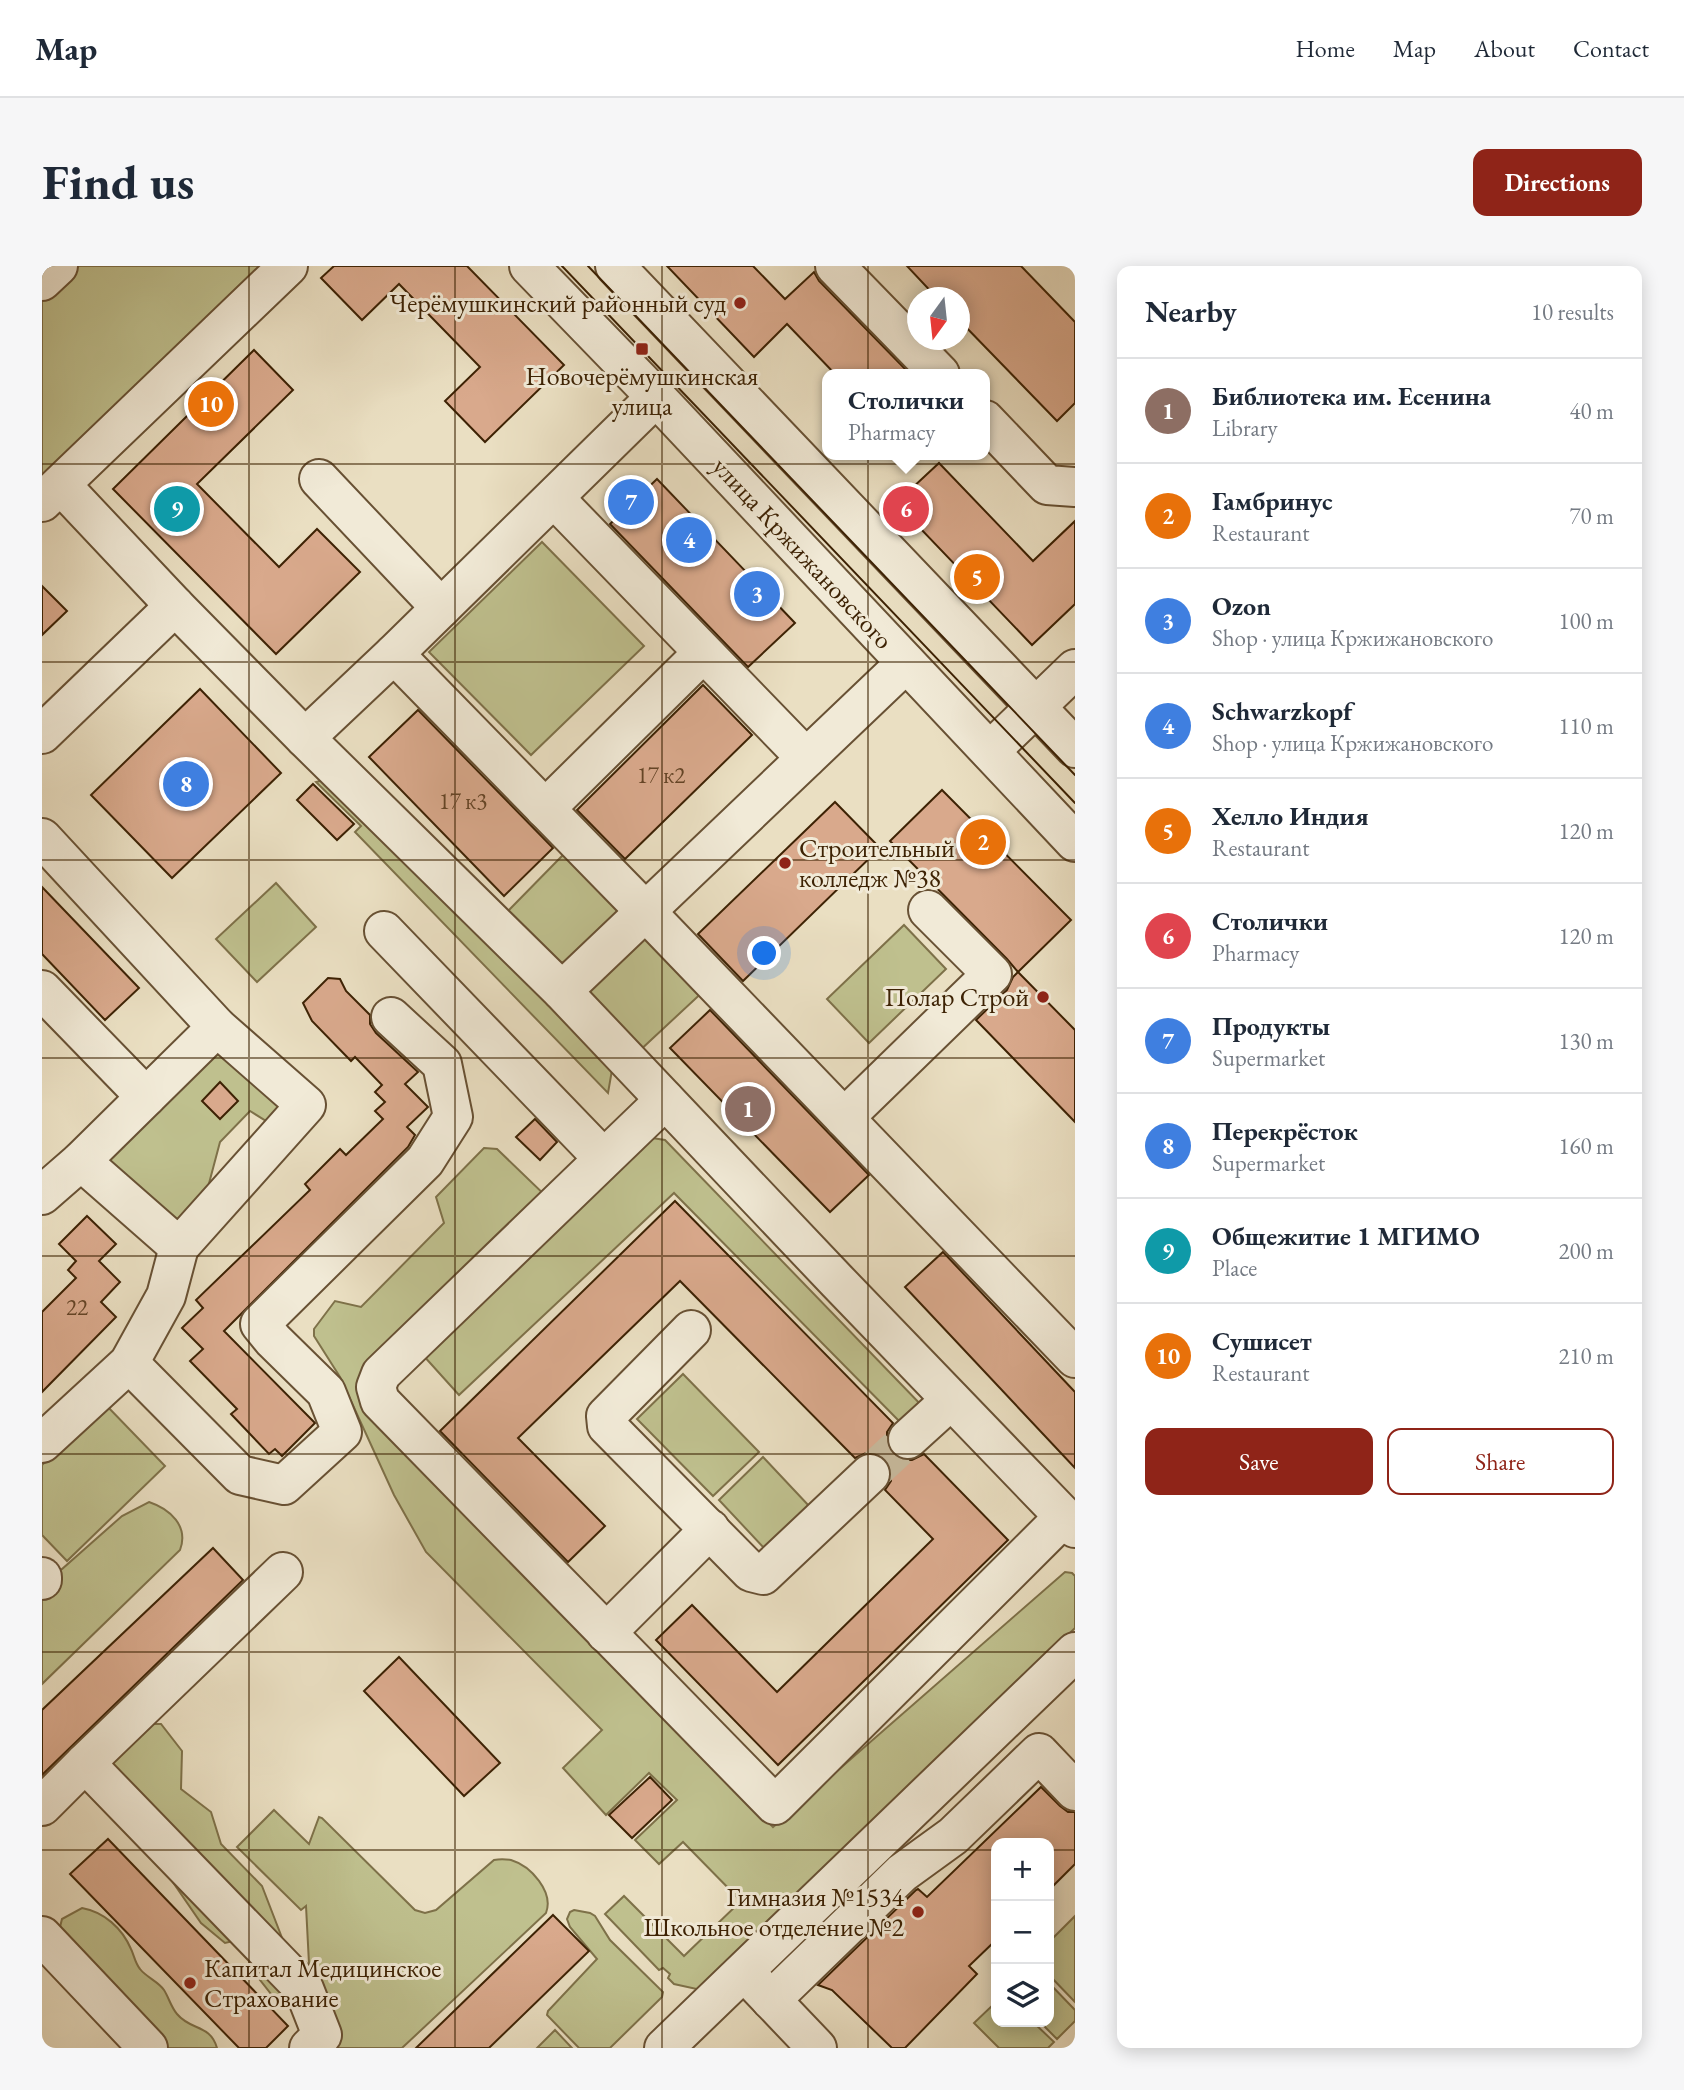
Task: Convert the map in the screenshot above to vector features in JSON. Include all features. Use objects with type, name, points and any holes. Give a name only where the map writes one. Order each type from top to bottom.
[{"type":"street","points":[[42,281],[58,266]]},
{"type":"street","points":[[288,266],[51,494],[175,606],[304,738],[562,990],[1070,1522],[775,1805],[380,1401],[376,1387],[381,1374],[666,1100]]},
{"type":"street","name":"улица Кржижановского","points":[[529,266],[1075,842]]},
{"type":"street","points":[[615,266],[1075,748]]},
{"type":"street","points":[[835,266],[935,369]]},
{"type":"street","points":[[304,738],[394,654],[656,397]]},
{"type":"street","points":[[990,426],[1047,485],[1075,487]]},
{"type":"street","points":[[319,479],[441,608]]},
{"type":"street","points":[[554,498],[806,758]]},
{"type":"street","points":[[42,734],[175,606]]},
{"type":"street","points":[[545,809],[703,653]]},
{"type":"street","points":[[394,654],[1075,1358]]},
{"type":"street","points":[[562,990],[906,663]]},
{"type":"street","points":[[990,751],[1075,669]]},
{"type":"street","points":[[42,838],[217,1027],[306,1105],[179,1247],[166,1296],[129,1363],[42,1443]]},
{"type":"street","points":[[845,1118],[992,974],[928,910]]},
{"type":"street","points":[[384,931],[603,1158]]},
{"type":"street","points":[[42,990],[146,1097]]},
{"type":"street","points":[[129,1363],[240,1475],[284,1485],[342,1432],[326,1392],[260,1324],[425,1161],[453,1116],[442,1064],[391,1017]]},
{"type":"street","points":[[42,1195],[81,1161],[217,1027]]},
{"type":"street","points":[[81,1161],[179,1247]]},
{"type":"street","points":[[691,1331],[606,1416],[607,1426],[751,1572],[762,1574],[870,1474]]},
{"type":"street","points":[[908,1438],[951,1400]]},
{"type":"street","points":[[606,1633],[710,1529]]},
{"type":"street","points":[[42,1806],[283,1572]]},
{"type":"street","points":[[664,2048],[1075,1652]]},
{"type":"street","points":[[771,2000],[902,1873],[953,1836],[1039,1753],[1075,1791]]},
{"type":"street","points":[[85,1763],[304,1989],[322,2035],[309,2048]]},
{"type":"street","points":[[42,1936],[148,2048]]},
{"type":"street","points":[[744,1971],[817,2048]]},
{"type":"green space","points":[[78,266],[268,266],[42,483],[42,300]]},
{"type":"green space","points":[[542,542],[644,646],[531,755],[429,652]]},
{"type":"green space","points":[[335,777],[612,1070],[608,1093],[355,832],[361,826],[316,782]]},
{"type":"green space","points":[[566,855],[620,909],[571,960],[561,963],[551,959],[507,912]]},
{"type":"green space","points":[[276,883],[316,927],[257,982],[216,939]]},
{"type":"green space","points":[[904,925],[946,969],[869,1043],[827,999]]},
{"type":"green space","points":[[641,927],[708,987],[637,1053],[590,1005],[588,979]]},
{"type":"green space","points":[[227,1051],[283,1101],[271,1124],[250,1111],[220,1142],[203,1206],[183,1228],[106,1167],[109,1157],[213,1052]]},
{"type":"green space","points":[[652,1138],[665,1140],[926,1410],[906,1428],[674,1193],[459,1395],[422,1354]]},
{"type":"green space","points":[[484,1148],[497,1149],[550,1200],[367,1407],[773,1827],[1065,1572],[1075,1576],[1075,1628],[701,1990],[674,1984],[668,1978],[670,1974],[663,1968],[659,1970],[605,1914],[624,1896],[684,1956],[741,1901],[683,1842],[659,1864],[635,1840],[677,1800],[649,1773],[606,1815],[563,1768],[602,1730],[426,1552],[394,1495],[340,1377],[314,1336],[314,1329],[335,1301],[361,1307],[444,1223],[436,1197]]},
{"type":"green space","points":[[683,1374],[759,1452],[713,1496],[637,1419]]},
{"type":"green space","points":[[105,1404],[165,1466],[67,1561],[42,1535],[42,1465]]},
{"type":"green space","points":[[763,1457],[810,1507],[765,1549],[719,1500]]},
{"type":"green space","points":[[149,1502],[164,1509],[180,1526],[180,1550],[42,1684],[42,1591],[52,1572],[62,1569],[122,1516]]},
{"type":"green space","points":[[134,1724],[161,1724],[182,1751],[181,1789],[211,1812],[221,1844],[262,1886],[289,1956],[297,2001],[287,2007],[275,1999],[249,1966],[251,1947],[242,1939],[225,1943],[201,1923],[170,1878],[102,1763]]},
{"type":"green space","points":[[274,1810],[309,1844],[319,1817],[322,1818],[415,1910],[425,1913],[436,1910],[494,1860],[504,1859],[519,1863],[539,1881],[547,1897],[546,1913],[402,2048],[298,2048],[310,1983],[306,1906],[301,1910],[237,1847]]},
{"type":"green space","points":[[82,1908],[105,1917],[117,1928],[127,1941],[138,1967],[162,1987],[177,2014],[210,2035],[217,2048],[156,2048],[59,1931],[62,1919]]},
{"type":"green space","points":[[574,1910],[595,1916],[610,1940],[663,1992],[662,1997],[610,2048],[579,2048],[547,2015],[597,1959],[570,1927],[567,1919]]},
{"type":"green space","points":[[1075,1916],[1075,2002],[1054,1980],[1054,1937]]},
{"type":"green space","points":[[1054,1988],[1075,2010],[1075,2021],[1057,2039],[1045,2027],[1054,2027]]},
{"type":"green space","points":[[991,2007],[991,2027],[1038,2027],[1054,2042],[1048,2048],[999,2048],[974,2023]]},
{"type":"green space","points":[[555,2030],[572,2048],[537,2048]]},
{"type":"building","points":[[334,266],[467,266],[564,365],[485,442],[445,401],[480,367],[399,284],[362,320],[321,278]]},
{"type":"building","points":[[667,266],[753,266],[785,299],[814,272],[819,281],[905,369],[830,369],[787,324],[754,357]]},
{"type":"building","points":[[907,266],[1021,266],[1075,322],[1075,403],[1057,421],[970,331],[970,287],[927,287]]},
{"type":"building","points":[[254,350],[293,390],[197,484],[279,567],[317,529],[360,572],[276,654],[113,489]]},
{"type":"building","points":[[939,463],[1033,561],[1075,521],[1075,604],[1032,645],[896,503]]},
{"type":"building","points":[[657,479],[795,623],[748,667],[610,524]]},
{"type":"building","points":[[42,586],[67,611],[42,635]]},
{"type":"building","points":[[703,685],[752,735],[625,859],[577,810]]},
{"type":"building","points":[[200,689],[281,773],[172,878],[91,795]]},
{"type":"building","points":[[418,710],[553,848],[504,896],[369,757]]},
{"type":"building","points":[[313,784],[354,824],[337,840],[297,800]]},
{"type":"building","points":[[942,790],[1071,920],[1018,972],[890,841]]},
{"type":"building","points":[[835,802],[880,848],[743,981],[698,934]]},
{"type":"building","points":[[42,887],[139,988],[105,1020],[42,954]]},
{"type":"building","points":[[1018,972],[1075,1030],[1075,1122],[976,1020],[1007,990]]},
{"type":"building","points":[[328,978],[340,979],[346,991],[370,1015],[370,1024],[376,1033],[418,1072],[405,1084],[428,1107],[407,1127],[415,1135],[408,1147],[224,1331],[315,1423],[282,1456],[275,1449],[269,1454],[231,1414],[237,1409],[190,1361],[203,1349],[182,1328],[203,1308],[196,1300],[310,1190],[305,1184],[340,1149],[346,1155],[383,1119],[375,1111],[385,1102],[375,1092],[382,1085],[355,1057],[351,1061],[312,1021],[303,1003]]},
{"type":"building","points":[[710,1010],[869,1175],[830,1212],[670,1048]]},
{"type":"building","points":[[220,1082],[238,1101],[220,1119],[202,1101]]},
{"type":"building","points":[[535,1119],[557,1142],[540,1160],[516,1137]]},
{"type":"building","points":[[675,1201],[893,1423],[887,1432],[887,1443],[892,1454],[902,1460],[912,1460],[924,1454],[1008,1540],[778,1765],[656,1640],[692,1605],[777,1692],[933,1539],[885,1490],[891,1481],[891,1470],[885,1459],[877,1453],[866,1453],[855,1458],[680,1281],[518,1438],[605,1526],[568,1562],[440,1431]]},
{"type":"building","points":[[87,1216],[116,1244],[99,1261],[120,1282],[101,1302],[116,1317],[42,1392],[42,1312],[76,1278],[68,1270],[76,1261],[59,1244]]},
{"type":"building","points":[[943,1252],[1075,1392],[1075,1468],[905,1287]]},
{"type":"building","points":[[213,1548],[243,1580],[42,1775],[42,1710]]},
{"type":"building","points":[[399,1657],[500,1763],[464,1796],[364,1691]]},
{"type":"building","points":[[650,1777],[672,1800],[632,1838],[609,1815]]},
{"type":"building","points":[[1041,1787],[1068,1812],[1075,1812],[1075,1864],[1054,1885],[1054,1838],[991,1838],[991,1945],[969,1966],[977,1974],[905,2048],[892,2048],[832,1990],[818,1985],[916,1890],[927,1897]]},
{"type":"building","points":[[108,1839],[288,2026],[266,2048],[239,2048],[70,1874]]},
{"type":"building","points":[[553,1915],[589,1951],[489,2048],[416,2048]]},
{"type":"tunnel","points":[[870,1474],[908,1439]]},
{"type":"tram line","points":[[562,266],[1075,803]]},
{"type":"tram line","points":[[588,266],[1075,775]]},
{"type":"place","name":"Черёмушкинский районный суд","points":[[740,303]]},
{"type":"place","name":"Новочерёмушкинская улица","points":[[642,349]]},
{"type":"place","name":"Сушисет","points":[[211,404]]},
{"type":"place","name":"Продукты","points":[[631,502]]},
{"type":"place","name":"Общежитие 1 МГИМО","points":[[177,509]]},
{"type":"place","name":"Столички","points":[[906,509]]},
{"type":"place","name":"Schwarzkopf","points":[[689,540]]},
{"type":"place","name":"Хелло Индия","points":[[977,577]]},
{"type":"place","name":"Ozon","points":[[757,594]]},
{"type":"place","name":"Перекрёсток","points":[[186,784]]},
{"type":"place","name":"Гамбринус","points":[[983,842]]},
{"type":"place","name":"Строительный колледж №38","points":[[785,863]]},
{"type":"place","name":"Полар Строй","points":[[1043,997]]},
{"type":"place","name":"Библиотека им. Есенина","points":[[748,1109]]},
{"type":"place","name":"Гимназия №1534 Школьное отделение №2","points":[[918,1912]]},
{"type":"place","name":"Капитал Медицинское Страхование","points":[[190,1983]]}]
